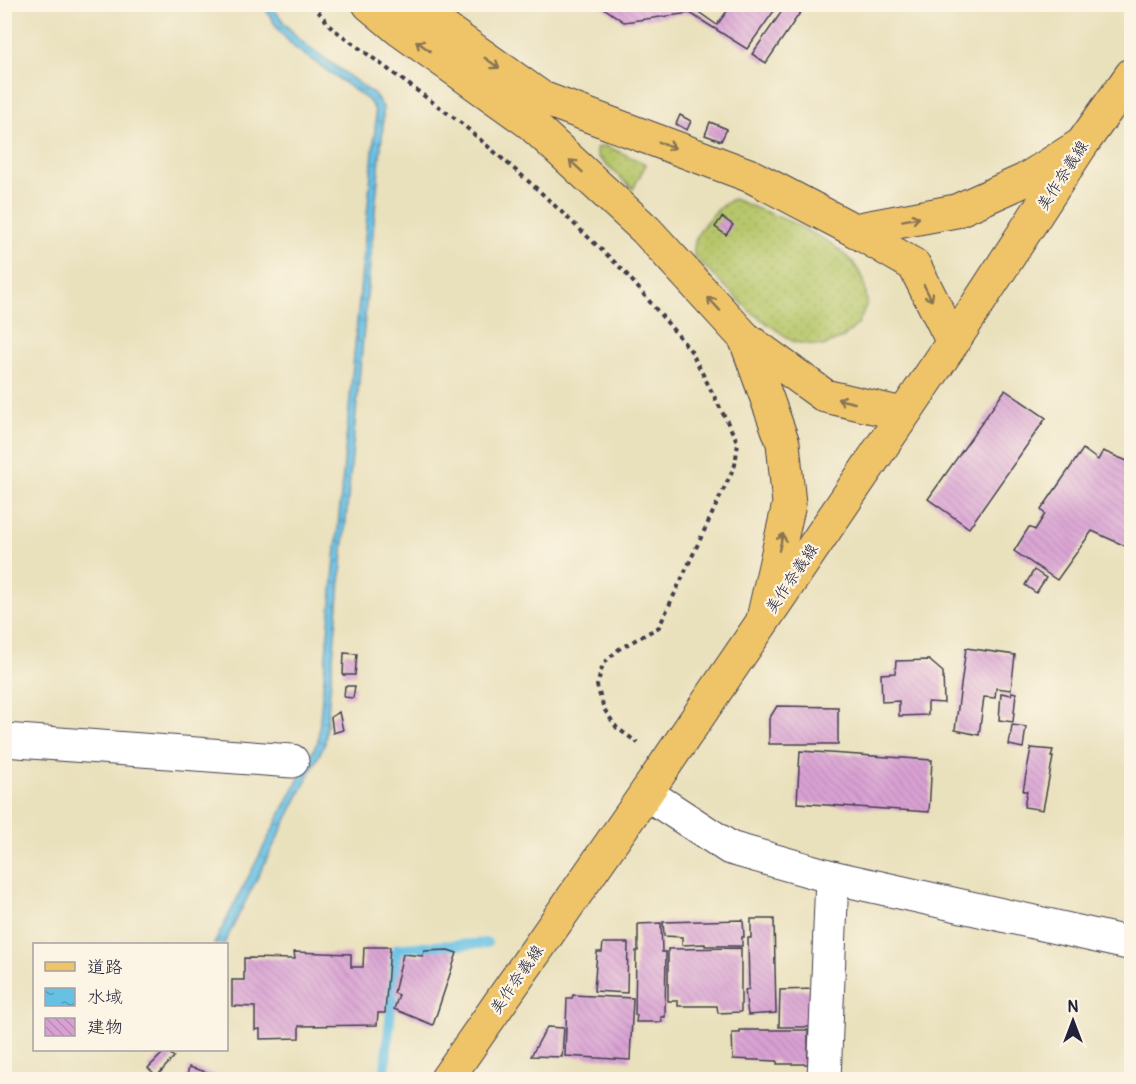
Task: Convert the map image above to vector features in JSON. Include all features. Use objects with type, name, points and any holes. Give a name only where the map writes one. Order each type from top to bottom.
[{"type":"main road","points":[[369,4],[400,30],[529,122],[646,230],[746,338],[825,396],[903,414]]},
{"type":"main road","points":[[410,4],[542,98],[751,176],[854,230],[914,266],[953,342]]},
{"type":"main road","name":"美作奈義線","points":[[446,1080],[646,793],[953,342],[1082,144],[1131,74]]},
{"type":"main road","points":[[854,230],[956,211],[1025,180],[1082,144]]},
{"type":"main road","points":[[746,338],[783,443],[789,504],[763,619]]},
{"type":"street","points":[[4,740],[291,760]]},
{"type":"street","points":[[646,793],[730,848],[832,877],[1131,944]]},
{"type":"street","points":[[824,1080],[832,877]]},
{"type":"path","points":[[312,4],[332,28],[461,123],[519,173],[624,271],[691,351],[738,443],[735,465],[659,627],[619,650],[603,664],[597,686],[604,709],[616,728],[666,762]]},
{"type":"green space","points":[[606,146],[646,164],[633,189],[598,157],[596,148]]},
{"type":"green space","points":[[733,199],[791,222],[831,243],[853,262],[864,280],[867,303],[858,324],[842,338],[823,346],[794,342],[751,312],[694,256],[695,242],[701,229],[716,211]]},
{"type":"water","points":[[263,5],[271,5],[301,41],[375,95],[383,107],[383,125],[325,743],[225,943],[215,943],[318,741],[376,120],[374,108],[368,100],[295,48],[280,32]]},
{"type":"building","points":[[598,4],[696,4],[693,8],[717,25],[730,7],[727,4],[779,4],[747,49],[690,13],[624,22]]},
{"type":"building","points":[[787,4],[806,4],[766,63],[752,54]]},
{"type":"building","points":[[680,115],[691,121],[687,130],[676,124]]},
{"type":"building","points":[[710,122],[727,129],[721,141],[705,135]]},
{"type":"building","points":[[722,217],[733,225],[726,235],[715,227]]},
{"type":"building","points":[[1005,390],[1046,418],[969,528],[928,499]]},
{"type":"building","points":[[1083,449],[1098,460],[1103,451],[1132,463],[1132,549],[1092,531],[1057,580],[1014,551],[1029,527],[1035,530],[1045,514],[1041,510]]},
{"type":"building","points":[[1034,570],[1046,578],[1036,593],[1025,585]]},
{"type":"building","points":[[966,648],[1015,655],[1011,690],[996,688],[995,698],[984,697],[979,735],[955,730]]},
{"type":"building","points":[[344,653],[357,654],[355,675],[343,675]]},
{"type":"building","points":[[929,660],[943,672],[944,703],[928,702],[928,715],[899,716],[899,701],[882,702],[881,674],[895,673],[896,661]]},
{"type":"building","points":[[345,686],[355,686],[353,698],[344,697]]},
{"type":"building","points":[[1012,692],[1016,693],[1013,722],[999,720],[1001,693],[1011,695]]},
{"type":"building","points":[[777,706],[838,707],[838,744],[769,744],[769,719]]},
{"type":"building","points":[[339,712],[343,730],[333,733],[331,717]]},
{"type":"building","points":[[1012,725],[1026,727],[1023,748],[1009,745]]},
{"type":"building","points":[[1031,748],[1053,750],[1043,810],[1024,807],[1027,791],[1023,791]]},
{"type":"building","points":[[800,751],[932,760],[929,812],[797,803]]},
{"type":"building","points":[[751,919],[774,919],[776,1013],[748,1015],[745,990],[749,989],[748,938],[751,938]]},
{"type":"building","points":[[743,920],[742,946],[682,945],[682,937],[664,936],[663,922]]},
{"type":"building","points":[[661,923],[662,952],[666,952],[665,1017],[661,1017],[662,1022],[636,1022],[638,924]]},
{"type":"building","points":[[603,943],[628,943],[627,993],[594,991],[597,952],[602,952]]},
{"type":"building","points":[[364,947],[390,947],[385,1013],[378,1013],[377,1025],[299,1026],[299,1038],[260,1039],[260,1029],[255,1030],[255,1007],[232,1006],[232,980],[244,980],[244,958],[295,959],[294,952],[351,954],[351,967],[363,967]]},
{"type":"building","points":[[741,948],[741,1012],[718,1013],[717,1006],[678,1006],[678,1001],[668,1001],[668,949]]},
{"type":"building","points":[[448,950],[457,953],[433,1025],[394,1009],[399,995],[394,993],[403,954],[423,956],[424,951]]},
{"type":"building","points":[[814,989],[816,1027],[779,1027],[780,990]]},
{"type":"building","points":[[573,995],[633,998],[630,1060],[565,1056],[567,998],[572,998]]},
{"type":"building","points":[[547,1027],[564,1028],[562,1057],[531,1056]]},
{"type":"building","points":[[740,1030],[808,1030],[808,1064],[777,1064],[777,1061],[733,1059],[732,1033],[740,1033]]},
{"type":"building","points":[[165,1051],[174,1057],[157,1076],[148,1068]]},
{"type":"building","points":[[189,1067],[231,1079],[231,1080],[186,1080]]},
{"type":"waterway","points":[[384,1080],[397,949],[487,943]]}]
